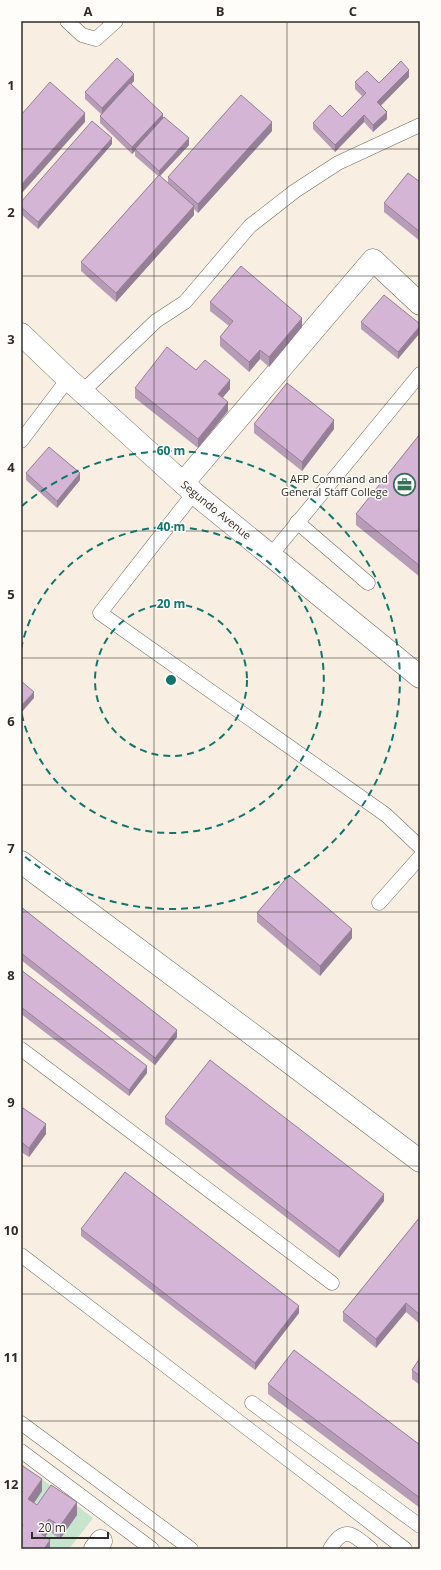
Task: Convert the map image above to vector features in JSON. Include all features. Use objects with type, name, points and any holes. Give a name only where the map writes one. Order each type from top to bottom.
[{"type":"street","points":[[189,488],[372,260],[420,304]]},
{"type":"street","name":"Segundo Avenue","points":[[21,334],[189,488],[420,677]]},
{"type":"street","points":[[21,862],[269,1046],[420,1161]]},
{"type":"lane","points":[[67,21],[82,35],[96,39],[116,21]]},
{"type":"lane","points":[[21,441],[75,385],[156,320],[184,302],[250,226],[295,192],[338,163],[420,125]]},
{"type":"lane","points":[[271,555],[420,374]]},
{"type":"lane","points":[[189,488],[100,614],[386,815],[420,847]]},
{"type":"lane","points":[[297,522],[368,583]]},
{"type":"lane","points":[[379,903],[420,857]]},
{"type":"lane","points":[[21,1049],[332,1284]]},
{"type":"lane","points":[[21,1255],[405,1549]]},
{"type":"lane","points":[[252,1403],[420,1526]]},
{"type":"lane","points":[[21,1423],[191,1549]]},
{"type":"lane","points":[[21,1450],[152,1549]]},
{"type":"lane","points":[[330,1549],[338,1537],[344,1534],[350,1534],[371,1549]]},
{"type":"green space","points":[[21,1463],[93,1518],[69,1549],[21,1549]]},
{"type":"building","points":[[117,58],[134,74],[102,108],[85,92]]},
{"type":"building","points":[[401,61],[409,70],[377,102],[387,112],[373,125],[364,115],[335,145],[313,123],[330,105],[342,117],[366,93],[355,82],[367,71],[379,83]]},
{"type":"building","points":[[50,82],[85,113],[21,185],[21,115]]},
{"type":"building","points":[[130,83],[163,114],[132,147],[100,116]]},
{"type":"building","points":[[241,95],[272,122],[198,204],[168,177]]},
{"type":"building","points":[[164,117],[189,138],[159,171],[135,149]]},
{"type":"building","points":[[92,121],[112,138],[38,222],[21,207],[21,202]]},
{"type":"building","points":[[408,173],[420,182],[420,232],[384,203]]},
{"type":"building","points":[[159,175],[194,206],[116,293],[81,262]]},
{"type":"building","points":[[241,266],[302,318],[269,357],[260,350],[249,362],[220,337],[233,321],[210,302]]},
{"type":"building","points":[[384,295],[420,324],[420,326],[398,352],[361,322]]},
{"type":"building","points":[[167,347],[196,370],[205,360],[230,380],[218,394],[228,402],[198,439],[135,388]]},
{"type":"building","points":[[287,383],[334,420],[302,462],[254,424]]},
{"type":"building","name":"AFP Command and General Staff College","points":[[420,434],[420,566],[356,514]]},
{"type":"building","points":[[49,447],[80,473],[57,501],[26,473]]},
{"type":"building","points":[[21,681],[34,692],[21,706]]},
{"type":"building","points":[[289,875],[352,929],[320,966],[257,913]]},
{"type":"building","points":[[21,907],[177,1030],[155,1058],[21,953]]},
{"type":"building","points":[[21,970],[147,1066],[129,1090],[21,1007]]},
{"type":"building","points":[[210,1060],[384,1194],[339,1251],[165,1117]]},
{"type":"building","points":[[23,1108],[46,1124],[29,1148],[21,1142],[21,1110]]},
{"type":"building","points":[[125,1172],[299,1306],[255,1363],[81,1229]]},
{"type":"building","points":[[420,1217],[420,1315],[406,1303],[376,1339],[343,1312]]},
{"type":"building","points":[[294,1350],[420,1445],[420,1498],[268,1384]]},
{"type":"building","points":[[420,1358],[420,1376],[412,1370]]},
{"type":"building","points":[[21,1465],[42,1479],[28,1499],[37,1505],[51,1485],[77,1502],[60,1526],[49,1519],[39,1532],[50,1540],[44,1549],[21,1549],[21,1528],[23,1525],[21,1524]]},
{"type":"place","name":"AFP Command and General Staff College","points":[[404,485]]}]
